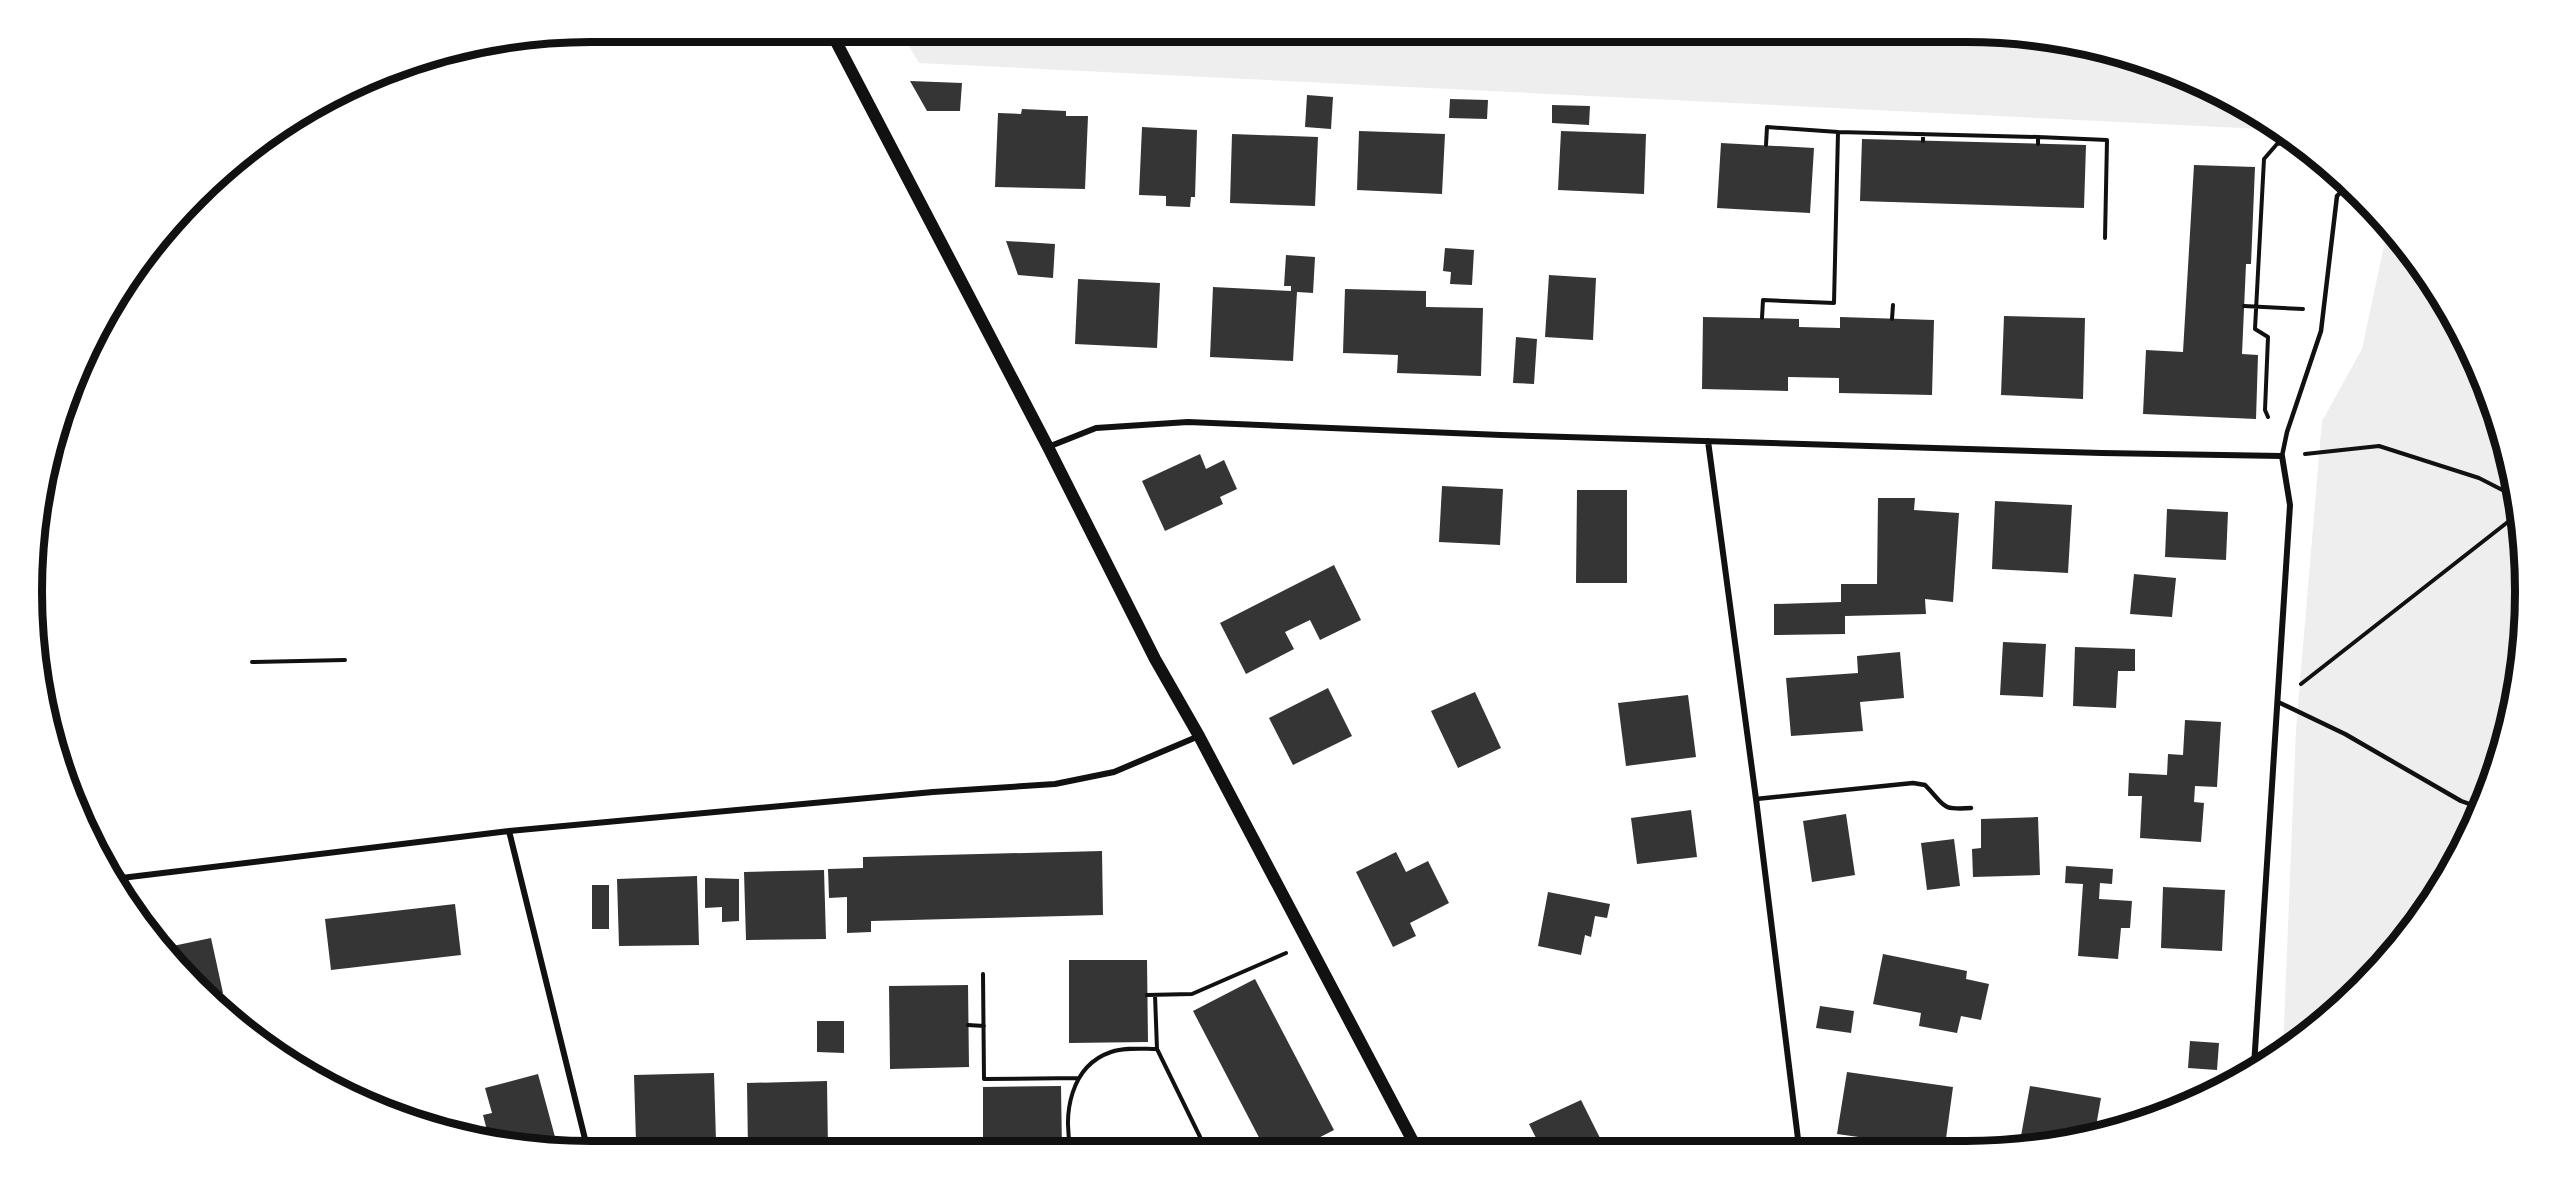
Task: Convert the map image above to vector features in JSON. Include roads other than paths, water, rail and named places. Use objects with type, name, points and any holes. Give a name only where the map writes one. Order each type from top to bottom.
[{"type":"main road","points":[[836,42],[1048,447],[1155,659],[1199,736],[1413,1141]]},
{"type":"street","points":[[1048,447],[1096,428],[1188,422],[1501,435],[2102,453],[2282,456],[2290,505],[2255,1058]]},
{"type":"street","points":[[1708,441],[1756,799],[1798,1141]]},
{"type":"street","points":[[123,878],[509,831],[933,792],[1055,784],[1114,772],[1199,736]]},
{"type":"street","points":[[509,831],[585,1141]]},
{"type":"lane","points":[[2282,456],[2287,432],[2321,331],[2337,196],[2342,191]]},
{"type":"lane","points":[[2278,702],[2344,734],[2461,801],[2472,805]]},
{"type":"lane","points":[[1756,799],[1913,783],[1924,785],[1942,806],[1950,809],[1971,808]]}]
